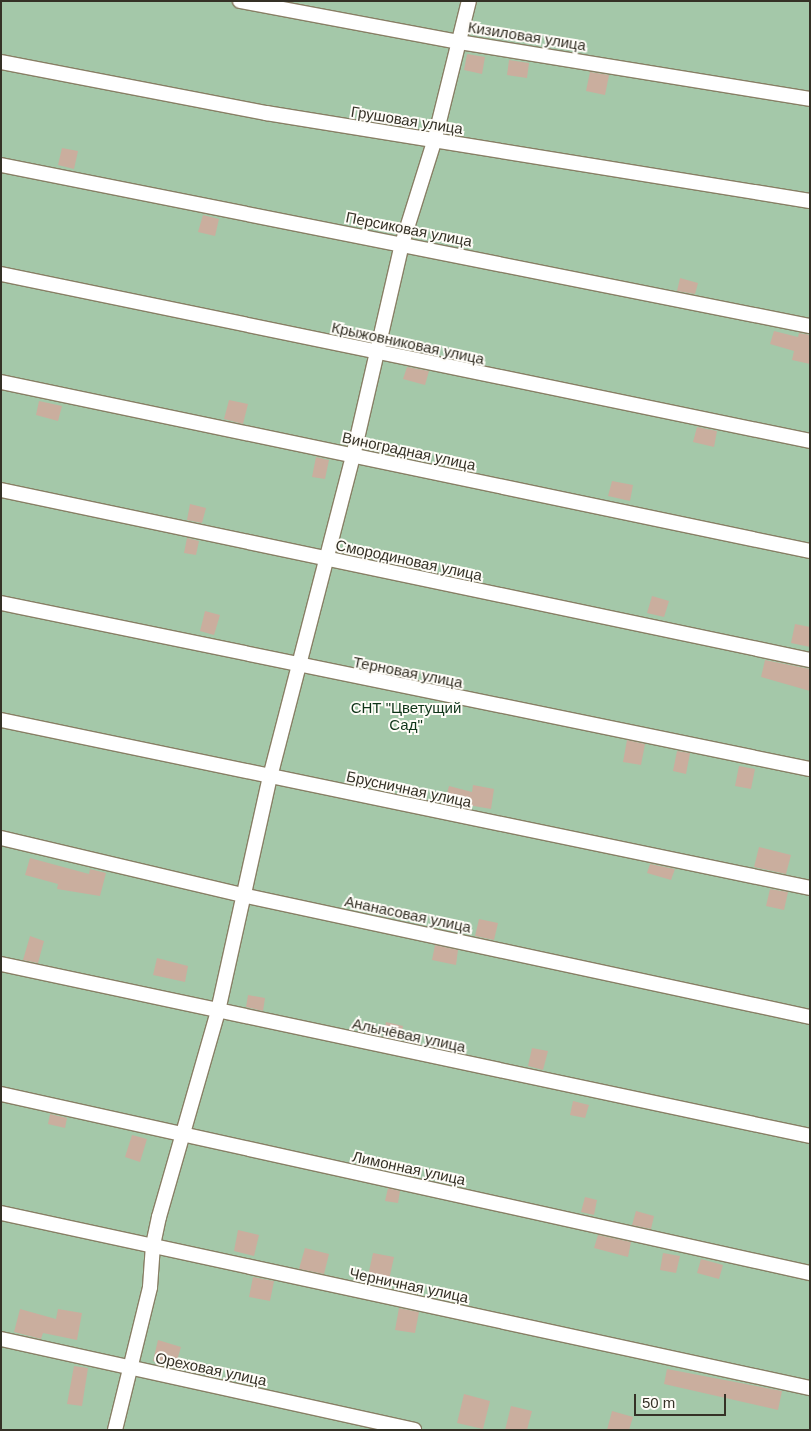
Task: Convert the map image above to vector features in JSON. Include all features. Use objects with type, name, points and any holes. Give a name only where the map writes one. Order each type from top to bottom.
[{"type":"street","name":"Кизиловая улица","points":[[240,1],[460,42],[810,99]]},
{"type":"street","points":[[114,1430],[150,1287],[153,1245],[218,1011],[242,895],[297,666],[353,456],[402,244],[434,142],[469,1]]},
{"type":"street","name":"Грушовая улица","points":[[1,62],[434,142],[810,201]]},
{"type":"street","name":"Персиковая улица","points":[[1,166],[810,326]]},
{"type":"street","name":"Крыжовниковая улица","points":[[1,274],[376,353],[810,440]]},
{"type":"street","name":"Виноградная улица","points":[[1,382],[810,551]]},
{"type":"street","name":"Смородиновая улица","points":[[1,490],[810,660]]},
{"type":"street","name":"Терновая улица","points":[[1,603],[297,666],[810,769]]},
{"type":"street","name":"Брусничная улица","points":[[1,720],[810,888]]},
{"type":"street","name":"Ананасовая улица","points":[[1,838],[242,895],[810,1017]]},
{"type":"street","name":"Алычёвая улица","points":[[1,964],[810,1136]]},
{"type":"street","name":"Лимонная улица","points":[[1,1094],[810,1273]]},
{"type":"street","name":"Черничная улица","points":[[1,1213],[810,1388]]},
{"type":"street","name":"Ореховая улица","points":[[1,1339],[414,1430]]},
{"type":"green space","name":"СНТ \"Цветущий Сад\"","points":[[1,1],[810,1],[810,1430],[1,1430]]},
{"type":"building","points":[[467,54],[485,57],[482,74],[464,70]]},
{"type":"building","points":[[509,60],[529,63],[527,78],[507,75]]},
{"type":"building","points":[[590,72],[609,75],[605,95],[586,91]]},
{"type":"building","points":[[62,148],[78,151],[74,169],[58,165]]},
{"type":"building","points":[[203,215],[219,219],[215,236],[198,232]]},
{"type":"building","points":[[680,278],[698,283],[695,294],[677,291]]},
{"type":"building","points":[[774,331],[798,337],[799,333],[810,335],[810,364],[792,360],[794,351],[770,344]]},
{"type":"building","points":[[407,367],[429,371],[425,385],[403,379]]},
{"type":"building","points":[[229,400],[248,404],[243,424],[224,419]]},
{"type":"building","points":[[39,401],[62,406],[58,421],[36,415]]},
{"type":"building","points":[[697,427],[717,431],[714,447],[693,442]]},
{"type":"building","points":[[316,457],[329,460],[325,479],[312,477]]},
{"type":"building","points":[[612,481],[633,485],[630,501],[608,496]]},
{"type":"building","points":[[190,504],[206,508],[202,523],[187,520]]},
{"type":"building","points":[[187,538],[199,541],[196,555],[184,553]]},
{"type":"building","points":[[652,596],[669,601],[664,617],[647,613]]},
{"type":"building","points":[[205,611],[220,615],[214,635],[200,631]]},
{"type":"building","points":[[795,624],[810,627],[810,647],[791,643]]},
{"type":"building","points":[[765,660],[810,669],[810,691],[761,677]]},
{"type":"building","points":[[627,740],[645,744],[641,765],[623,762]]},
{"type":"building","points":[[677,751],[690,753],[686,774],[673,771]]},
{"type":"building","points":[[739,766],[755,769],[751,789],[735,786]]},
{"type":"building","points":[[473,785],[494,789],[491,809],[445,801],[449,786],[472,792]]},
{"type":"building","points":[[759,847],[791,855],[786,874],[754,867]]},
{"type":"building","points":[[30,858],[89,874],[90,869],[106,873],[100,896],[57,889],[58,884],[25,875]]},
{"type":"building","points":[[650,864],[675,869],[671,880],[647,873]]},
{"type":"building","points":[[770,889],[788,892],[784,910],[766,906]]},
{"type":"building","points":[[479,919],[498,923],[494,940],[475,936]]},
{"type":"building","points":[[30,936],[44,941],[38,963],[23,960]]},
{"type":"building","points":[[435,945],[458,950],[456,965],[432,960]]},
{"type":"building","points":[[157,958],[188,966],[185,982],[153,975]]},
{"type":"building","points":[[248,995],[265,998],[263,1011],[246,1007]]},
{"type":"building","points":[[386,1022],[403,1026],[400,1040],[383,1036]]},
{"type":"building","points":[[532,1048],[548,1051],[543,1070],[528,1066]]},
{"type":"building","points":[[573,1101],[589,1105],[585,1118],[570,1115]]},
{"type":"building","points":[[50,1114],[67,1118],[65,1128],[48,1124]]},
{"type":"building","points":[[132,1135],[147,1139],[140,1162],[125,1157]]},
{"type":"building","points":[[388,1188],[400,1191],[398,1203],[385,1201]]},
{"type":"building","points":[[585,1197],[597,1200],[594,1215],[581,1212]]},
{"type":"building","points":[[636,1211],[654,1216],[651,1229],[632,1225]]},
{"type":"building","points":[[238,1230],[259,1235],[254,1256],[234,1251]]},
{"type":"building","points":[[598,1235],[631,1242],[628,1257],[594,1248]]},
{"type":"building","points":[[305,1248],[329,1254],[324,1274],[299,1269]]},
{"type":"building","points":[[373,1253],[394,1257],[389,1280],[368,1276]]},
{"type":"building","points":[[663,1253],[680,1256],[676,1273],[660,1270]]},
{"type":"building","points":[[701,1259],[723,1265],[719,1279],[697,1273]]},
{"type":"building","points":[[253,1277],[274,1281],[270,1301],[249,1297]]},
{"type":"building","points":[[399,1308],[419,1312],[415,1333],[395,1330]]},
{"type":"building","points":[[20,1309],[56,1319],[58,1309],[82,1313],[77,1340],[43,1333],[41,1339],[14,1332]]},
{"type":"building","points":[[158,1340],[181,1347],[175,1367],[153,1361]]},
{"type":"building","points":[[74,1366],[88,1368],[82,1406],[67,1404]]},
{"type":"building","points":[[667,1369],[782,1391],[778,1410],[664,1384]]},
{"type":"building","points":[[464,1394],[490,1401],[483,1429],[457,1423]]},
{"type":"building","points":[[511,1406],[532,1411],[527,1430],[505,1430]]},
{"type":"building","points":[[612,1411],[633,1417],[629,1430],[607,1430]]}]
